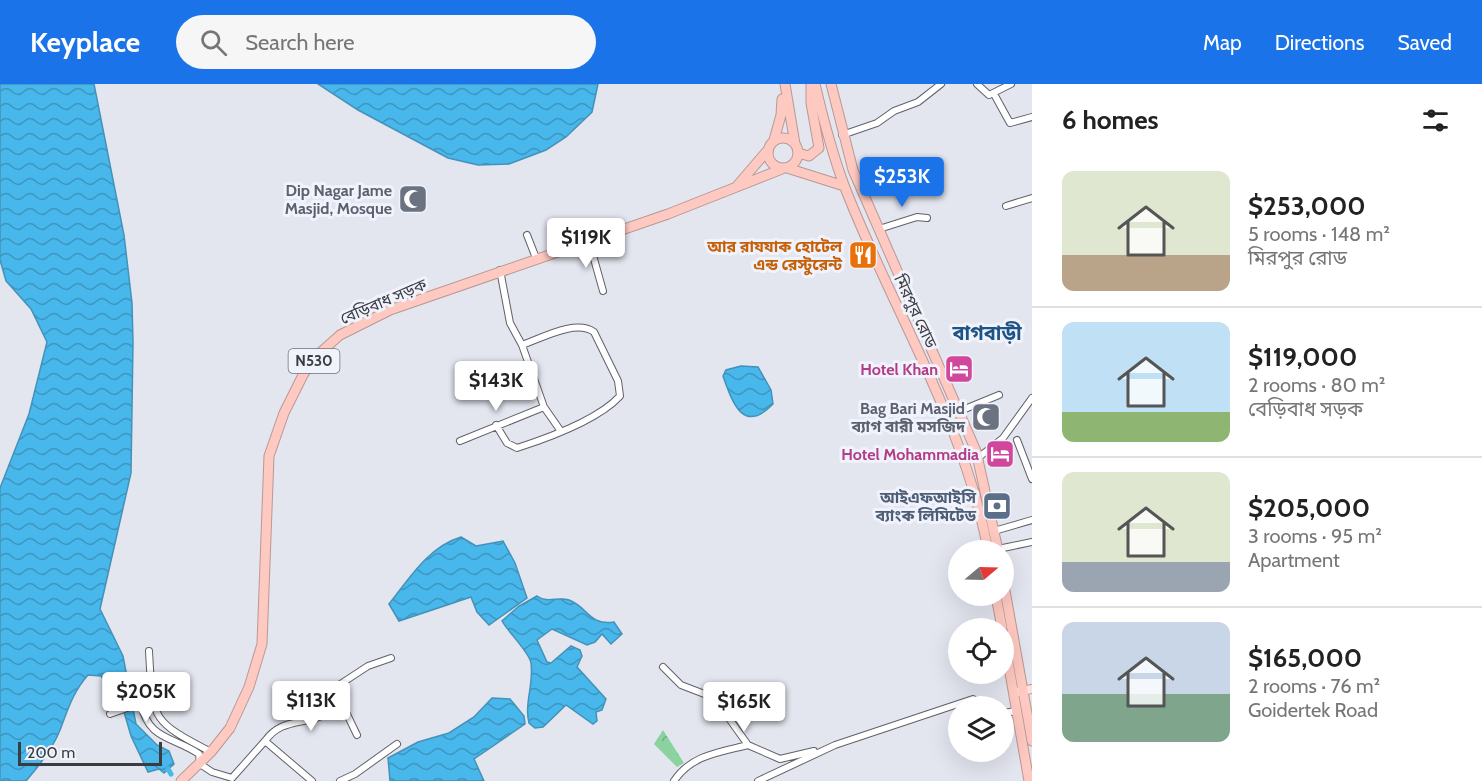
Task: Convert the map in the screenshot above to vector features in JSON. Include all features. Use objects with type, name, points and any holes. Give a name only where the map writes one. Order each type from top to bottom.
[{"type":"highway","points":[[783,84],[781,115],[774,140],[767,150],[772,164],[844,186]]},
{"type":"highway","points":[[783,84],[796,149],[795,162],[784,168]]},
{"type":"highway","points":[[774,140],[787,138],[796,149],[809,156],[819,148],[811,103],[813,84]]},
{"type":"highway","name":"মিরপুর রোড","points":[[813,84],[844,186],[956,436],[992,540]]},
{"type":"highway","name":"মিরপুর রোড","points":[[831,84],[842,135],[853,170],[960,411],[978,458],[994,540]]},
{"type":"highway","name":"বেড়িবাধ সড়ক","points":[[733,190],[754,169],[767,150]]},
{"type":"highway","name":"বেড়িবাধ সড়ক","points":[[181,781],[200,764],[230,728],[249,687],[262,644],[269,456],[284,413],[304,373],[330,343],[357,326],[390,310],[500,270],[589,242],[733,190],[784,168]]},
{"type":"highway","points":[[1007,606],[1020,695],[1016,711],[1029,781]]},
{"type":"highway","points":[[1014,674],[1032,741]]},
{"type":"main road","points":[[1020,695],[1032,689]]},
{"type":"street","points":[[842,135],[877,123],[894,111],[918,102],[941,84]]},
{"type":"street","points":[[977,84],[985,95],[994,94],[1011,84]]},
{"type":"street","points":[[994,94],[1010,123],[1032,117]]},
{"type":"street","points":[[1006,206],[1032,198]]},
{"type":"street","points":[[879,229],[917,217],[927,218]]},
{"type":"street","points":[[527,235],[536,258]]},
{"type":"street","points":[[589,242],[603,291]]},
{"type":"street","points":[[500,270],[510,323],[522,345],[544,406],[560,430]]},
{"type":"street","points":[[496,424],[507,443],[517,448],[551,437],[560,430],[607,409],[620,396],[618,381],[594,332],[587,327],[577,327],[522,345]]},
{"type":"street","points":[[960,411],[999,395]]},
{"type":"street","points":[[978,458],[1003,438],[1032,398]]},
{"type":"street","points":[[460,441],[496,424],[544,406]]},
{"type":"street","points":[[1017,440],[1032,478]]},
{"type":"street","points":[[994,531],[1032,520]]},
{"type":"street","points":[[1014,546],[1032,542]]},
{"type":"street","points":[[149,651],[155,715],[176,734],[211,752]]},
{"type":"street","points":[[357,735],[343,706],[339,685],[368,666],[391,658]]},
{"type":"street","points":[[663,667],[681,685],[720,700],[728,717],[748,745],[780,759],[835,745],[948,707]]},
{"type":"street","points":[[110,714],[141,703],[143,718],[151,728],[199,754],[200,764],[212,772],[234,778],[271,732],[291,721],[313,719],[343,706]]},
{"type":"street","points":[[266,741],[312,781]]},
{"type":"street","points":[[340,781],[355,774],[397,744]]},
{"type":"street","points":[[674,781],[683,768],[695,760],[748,745]]},
{"type":"street","points":[[758,781],[835,745]]},
{"type":"green space","points":[[663,730],[684,763],[677,767],[654,744]]},
{"type":"water","points":[[0,84],[94,84],[124,235],[132,303],[133,342],[131,473],[100,609],[123,656],[136,724],[157,745],[169,751],[174,764],[164,773],[159,769],[148,772],[131,736],[122,705],[101,676],[88,675],[68,708],[54,743],[31,775],[26,781],[0,781],[0,488],[29,414],[47,342],[31,309],[6,281],[0,260]]},
{"type":"water","points":[[318,84],[598,84],[592,112],[566,137],[546,150],[509,164],[478,165],[448,158],[358,110]]},
{"type":"water","points":[[741,366],[758,367],[771,390],[773,404],[763,413],[747,416],[741,412],[731,397],[723,376],[726,370]]},
{"type":"water","points":[[461,537],[476,546],[503,541],[515,563],[527,598],[489,625],[477,612],[471,597],[399,621],[389,604],[429,556],[449,542]]},
{"type":"water","points":[[537,596],[545,599],[569,600],[594,619],[614,622],[622,634],[611,644],[602,634],[595,642],[587,645],[552,629],[537,640],[547,662],[551,663],[571,646],[580,650],[582,656],[577,667],[606,699],[602,710],[596,712],[597,721],[593,724],[566,705],[543,727],[535,728],[529,723],[530,659],[502,621],[519,606]]},
{"type":"water","points":[[492,698],[510,699],[524,716],[525,724],[474,759],[484,781],[390,781],[388,758],[418,742],[449,733],[474,717]]},
{"type":"waterway","points":[[168,769],[171,774]]},
{"type":"place","name":"Dip Nagar Jame Masjid, Mosque","points":[[413,199]]},
{"type":"place","name":"আর রাযযাক হোটেল এন্ড রেস্টুরেন্ট","points":[[863,255]]},
{"type":"place","name":"Hotel Khan","points":[[959,369]]},
{"type":"place","name":"Bag Bari Masjid ব্যাগ বারী মসজিদ","points":[[986,417]]},
{"type":"place","name":"Hotel Mohammadia","points":[[1000,454]]},
{"type":"place","name":"আইএফআইসি ব্যাংক লিমিটেড","points":[[997,506]]},
{"type":"district","name":"বাগবাড়ী","points":[[987,333]]}]
